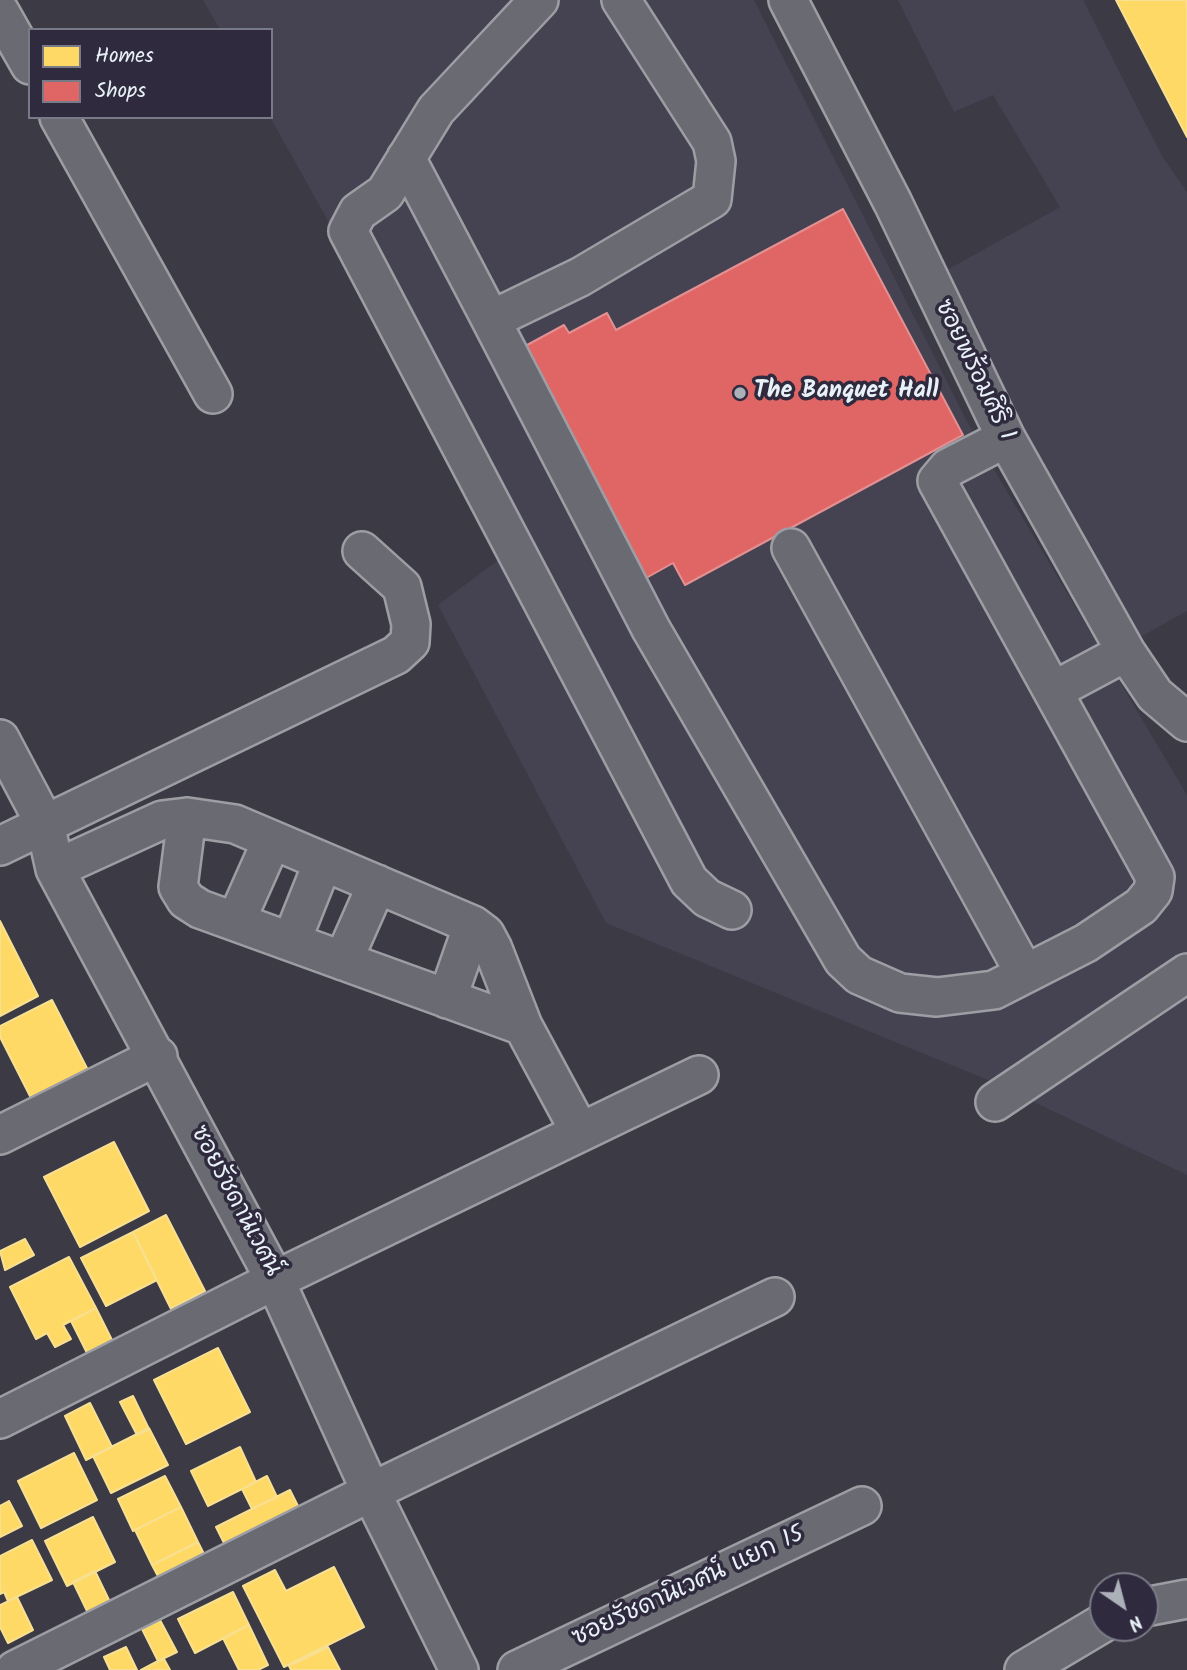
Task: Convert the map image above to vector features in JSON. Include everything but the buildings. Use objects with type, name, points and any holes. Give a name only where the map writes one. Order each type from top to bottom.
[{"type":"street","points":[[539,0],[436,110],[385,193],[358,212],[348,231],[689,881],[707,898],[732,910]]},
{"type":"street","points":[[491,320],[580,277],[712,199],[716,161],[712,142],[621,0]]},
{"type":"street","name":"ซอยพร้อมศิริ 1","points":[[788,0],[893,203],[1006,438],[1126,652],[1155,695],[1187,722]]},
{"type":"street","points":[[0,12],[28,61]]},
{"type":"street","points":[[60,119],[213,394]]},
{"type":"street","points":[[406,158],[651,629],[843,960],[859,975],[901,993],[937,997],[994,990],[1086,943],[1140,906],[1153,891],[1155,877],[937,481],[948,468],[1006,438]]},
{"type":"street","points":[[791,548],[1025,974]]},
{"type":"street","points":[[0,846],[396,655],[410,642],[411,624],[402,587],[362,551]]},
{"type":"street","points":[[1053,691],[1126,652]]},
{"type":"street","name":"ซอยรัชดานิเวศน์","points":[[0,739],[45,824],[55,869],[158,1056],[275,1280],[371,1492],[459,1670]]},
{"type":"street","points":[[187,817],[178,887],[186,900],[291,942],[523,1027]]},
{"type":"street","points":[[55,869],[162,820],[187,817],[235,824],[473,925],[485,934],[493,949],[523,1027],[580,1132]]},
{"type":"street","points":[[236,921],[272,839]]},
{"type":"street","points":[[291,942],[323,862]]},
{"type":"street","points":[[343,961],[377,884]]},
{"type":"street","points":[[447,999],[473,925]]},
{"type":"street","points":[[995,1102],[1187,973]]},
{"type":"street","points":[[0,1135],[158,1056]]},
{"type":"street","points":[[0,1419],[275,1280],[699,1075]]},
{"type":"street","points":[[15,1670],[371,1492],[775,1297]]},
{"type":"street","name":"ซอยรัชดานิเวศน์ แยก 15","points":[[517,1670],[862,1506]]},
{"type":"street","points":[[1159,1604],[1187,1599]]},
{"type":"street","points":[[1024,1670],[1089,1631]]},
{"type":"shaded area","points":[[203,0],[754,0],[976,439],[1187,795],[1187,1175],[990,1081],[606,923],[438,605],[505,555],[271,119],[273,28],[219,28]]},
{"type":"shaded area","points":[[898,0],[1083,0],[1162,156],[1187,192],[1187,611],[1130,643],[936,276],[1060,207],[993,95],[954,112]]},
{"type":"place","name":"The Banquet Hall","points":[[740,393]]}]
